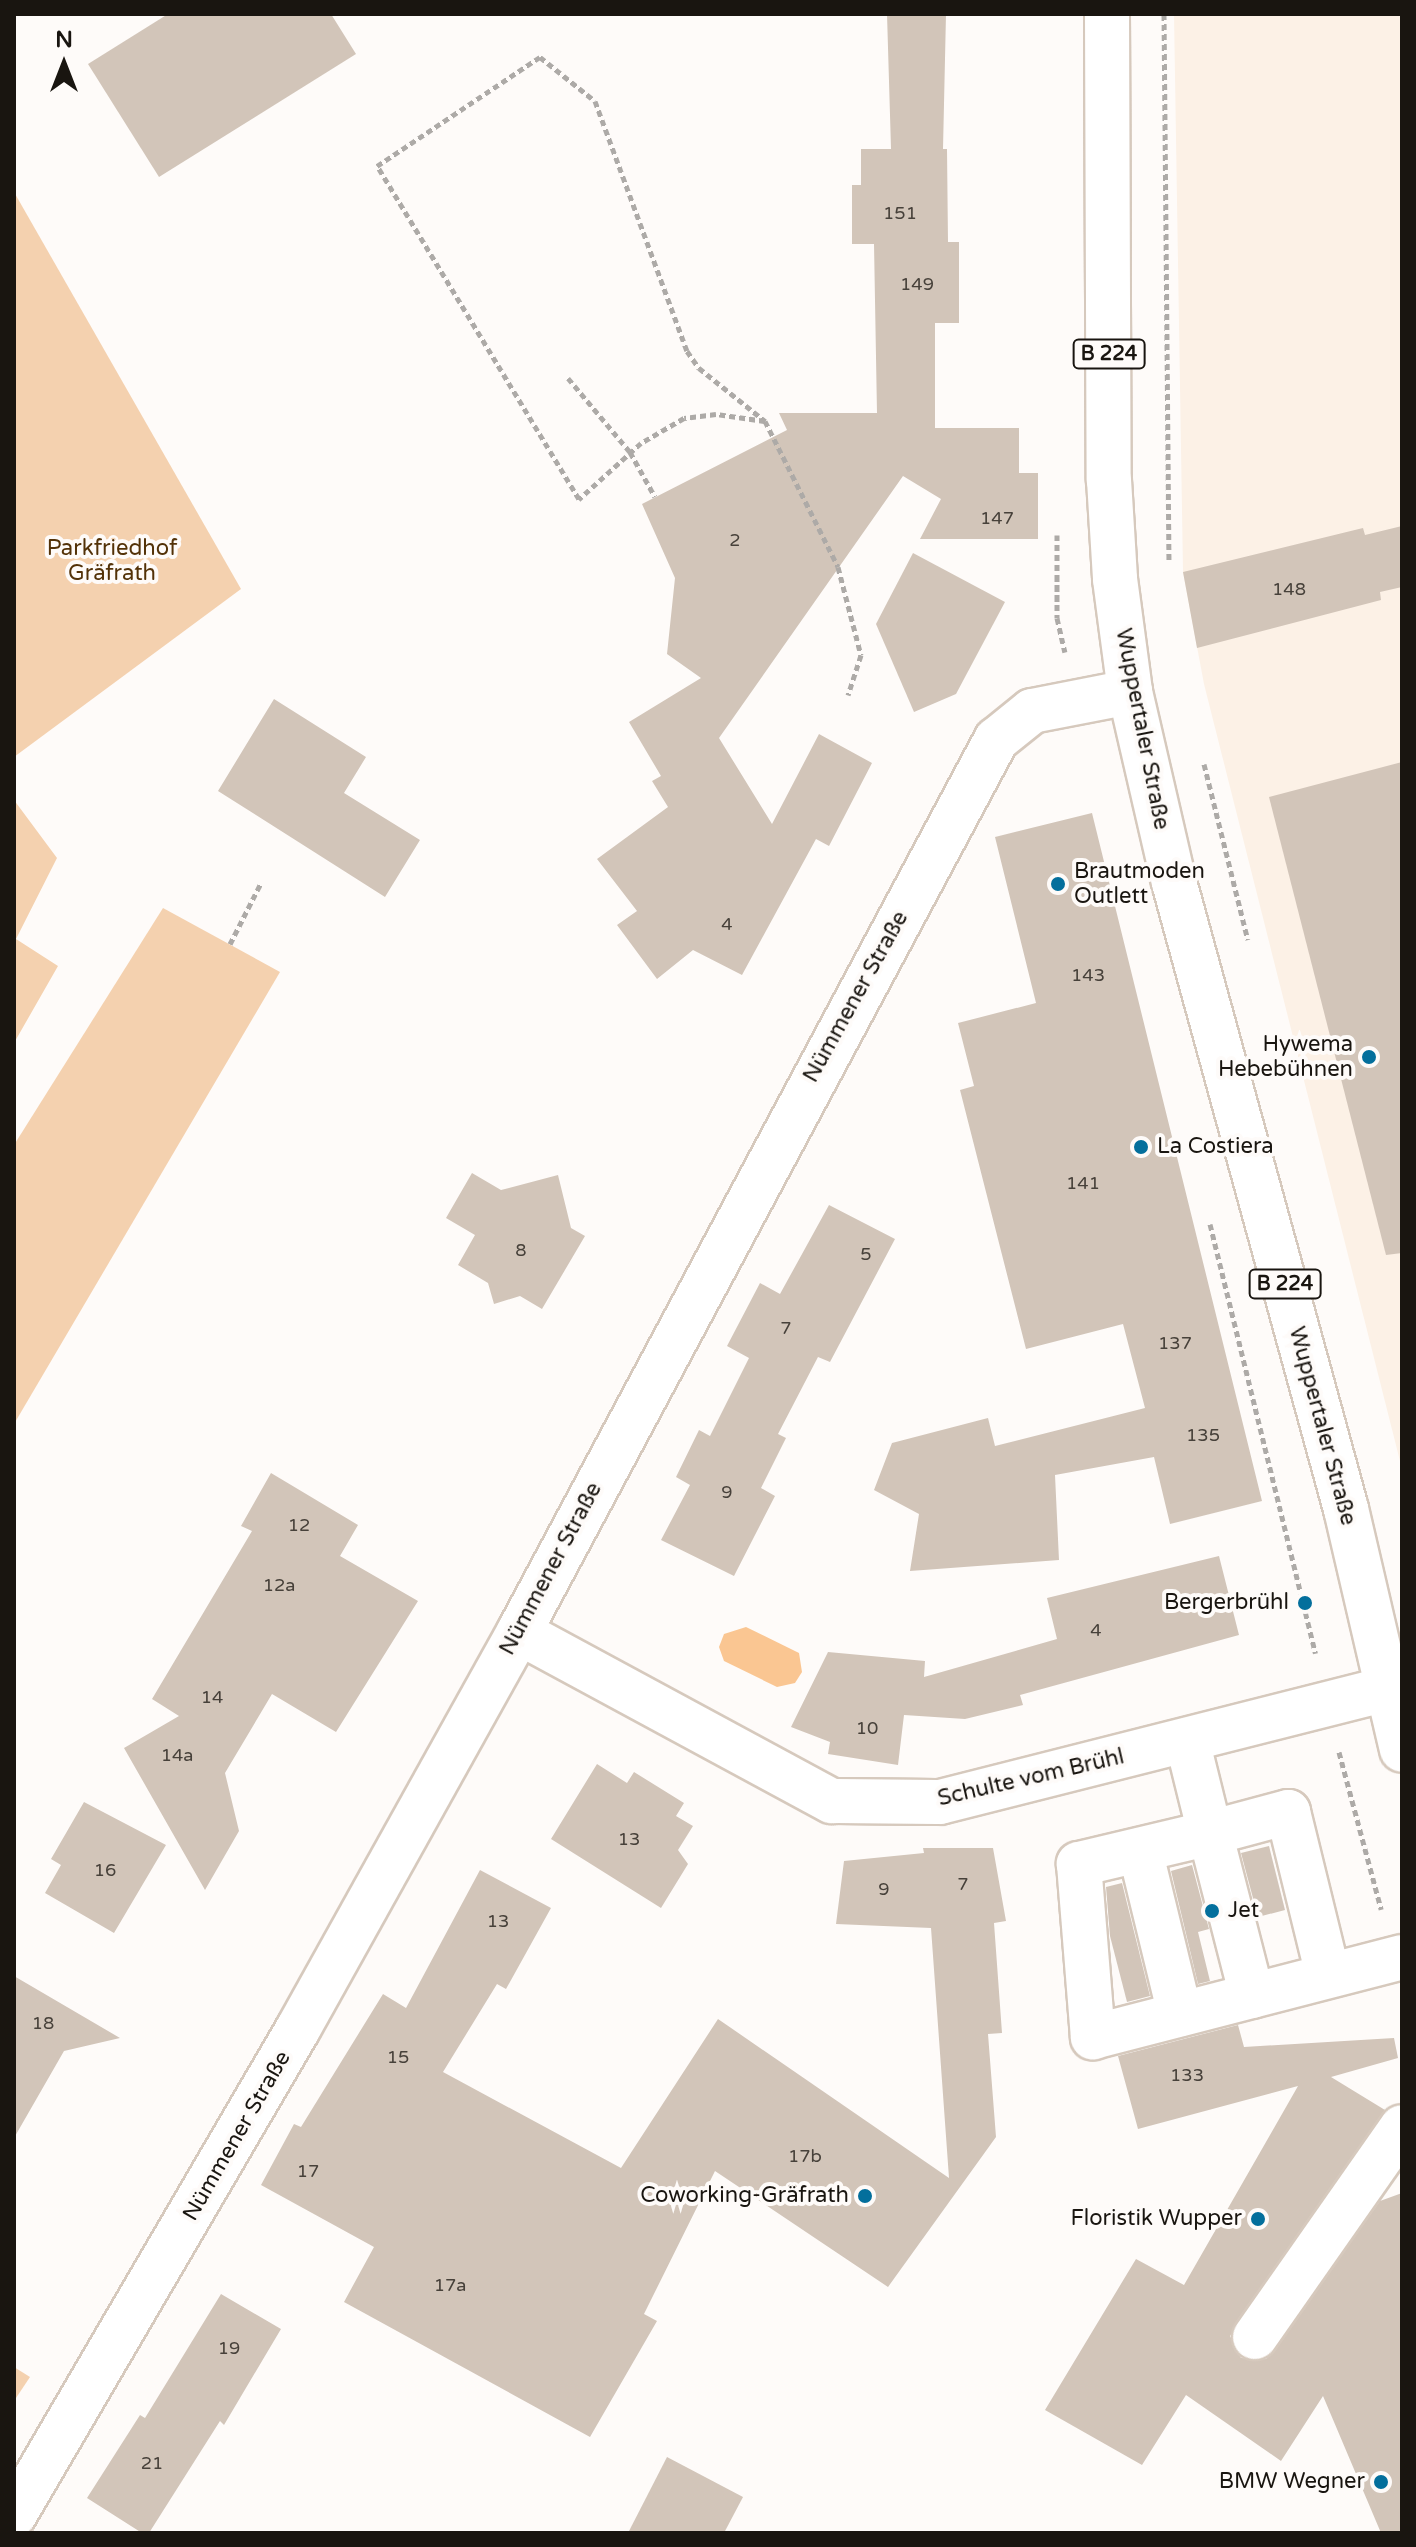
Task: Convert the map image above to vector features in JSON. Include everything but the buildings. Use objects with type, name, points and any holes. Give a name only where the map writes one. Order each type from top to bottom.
[{"type":"street","name":"Wuppertaler Straße","points":[[1107,14],[1109,480],[1115,579],[1130,692],[1174,882],[1346,1509],[1402,1750]]},
{"type":"street","name":"Nümmener Straße","points":[[14,2515],[298,2029],[519,1632],[996,740],[1032,711],[1130,692]]},
{"type":"street","name":"Schulte vom Brühl","points":[[519,1632],[832,1801],[940,1802],[1187,1740],[1326,1701],[1386,1689]]},
{"type":"street","points":[[1187,1740],[1252,1996]]},
{"type":"street","points":[[1328,1975],[1288,1812],[1079,1864],[1093,2037],[1398,1958]]},
{"type":"street","points":[[1140,1850],[1180,2014]]},
{"type":"street","points":[[1255,2337],[1402,2127]]},
{"type":"path","points":[[1164,14],[1169,574]]},
{"type":"path","points":[[765,421],[716,414],[684,418],[630,452],[579,499],[377,166],[540,57],[595,101],[687,351],[699,368],[765,421],[838,567],[861,655],[848,695]]},
{"type":"path","points":[[568,378],[630,452],[655,497]]},
{"type":"path","points":[[1200,748],[1249,947]]},
{"type":"path","points":[[230,944],[261,883]]},
{"type":"path","points":[[1210,1222],[1326,1701],[1398,1958]]},
{"type":"shaded area","points":[[1174,14],[1402,14],[1402,1469],[1204,684],[1183,572]]},
{"type":"shaded area","points":[[746,1627],[799,1653],[802,1672],[795,1683],[777,1687],[724,1661],[719,1647],[724,1634]]},
{"type":"green space","name":"Parkfriedhof Gräfrath","points":[[14,192],[241,589],[14,757]]},
{"type":"green space","points":[[14,800],[57,858],[16,939],[58,966],[14,1043]]},
{"type":"green space","points":[[163,908],[280,972],[14,1424],[14,1145]]},
{"type":"green space","points":[[14,2367],[30,2377],[14,2401]]},
{"type":"place","name":"Brautmoden Outlett","points":[[1058,884]]},
{"type":"place","name":"Hywema Hebebühnen","points":[[1369,1057]]},
{"type":"place","name":"La Costiera","points":[[1141,1147]]},
{"type":"place","name":"Bergerbrühl","points":[[1305,1603]]},
{"type":"place","name":"Jet","points":[[1212,1911]]},
{"type":"place","name":"Coworking-Gräfrath","points":[[865,2196]]},
{"type":"place","name":"Floristik Wupper","points":[[1258,2219]]},
{"type":"place","name":"BMW Wegner","points":[[1381,2482]]}]
